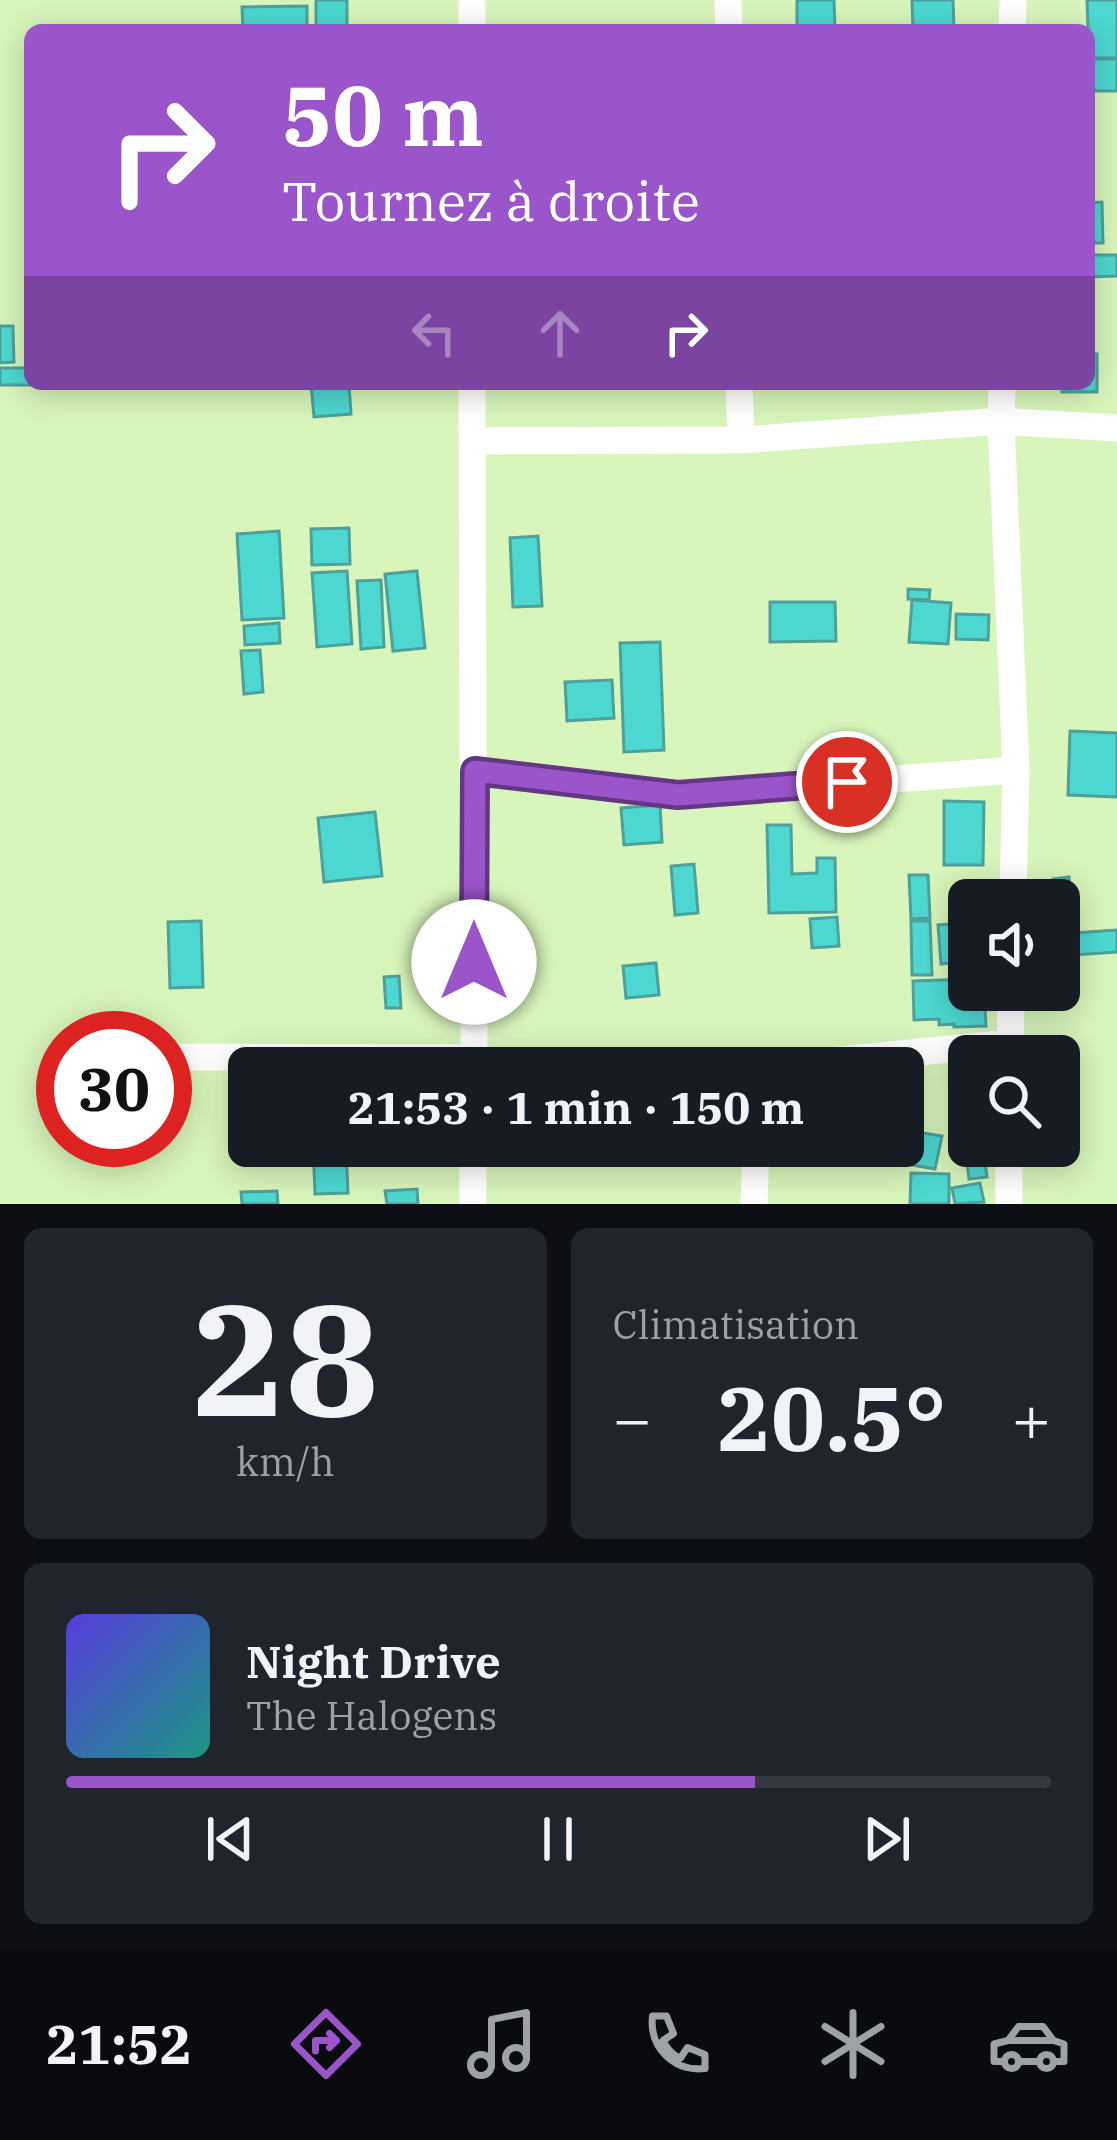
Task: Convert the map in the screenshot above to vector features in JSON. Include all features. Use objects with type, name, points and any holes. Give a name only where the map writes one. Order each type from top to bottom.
[{"type":"street","points":[[472,390],[474,1047]]},
{"type":"street","points":[[739,390],[741,440]]},
{"type":"street","points":[[1002,390],[1016,770],[1013,879]]},
{"type":"street","points":[[472,442],[741,440],[1001,421],[1117,428]]},
{"type":"street","points":[[475,771],[678,795],[1016,770]]},
{"type":"street","points":[[192,1058],[228,1059]]},
{"type":"street","points":[[472,1204],[473,1167]]},
{"type":"street","points":[[754,1204],[755,1167]]},
{"type":"street","points":[[1009,1167],[1009,1204]]},
{"type":"building","points":[[316,0],[347,0],[347,24],[316,24]]},
{"type":"building","points":[[797,0],[834,0],[835,24],[797,24]]},
{"type":"building","points":[[912,0],[953,0],[954,24],[913,24]]},
{"type":"building","points":[[1087,0],[1117,0],[1117,58],[1095,58],[1095,24],[1088,24]]},
{"type":"building","points":[[307,6],[307,24],[243,24],[242,7]]},
{"type":"building","points":[[1095,59],[1117,59],[1117,91],[1095,91]]},
{"type":"building","points":[[1102,202],[1103,243],[1095,243],[1095,203]]},
{"type":"building","points":[[1095,255],[1117,255],[1117,276],[1095,277]]},
{"type":"building","points":[[0,326],[13,326],[14,362],[0,363]]},
{"type":"building","points":[[1097,354],[1097,392],[1062,392],[1095,390]]},
{"type":"building","points":[[0,368],[24,368],[24,385],[0,385]]},
{"type":"building","points":[[312,390],[349,390],[351,414],[314,417]]},
{"type":"building","points":[[349,528],[350,564],[312,565],[311,529]]},
{"type":"building","points":[[279,531],[284,618],[242,620],[237,534]]},
{"type":"building","points":[[538,536],[542,606],[513,607],[510,538]]},
{"type":"building","points":[[347,571],[352,644],[317,647],[312,573]]},
{"type":"building","points":[[417,571],[425,648],[393,651],[385,574]]},
{"type":"building","points":[[381,580],[384,647],[361,649],[357,581]]},
{"type":"building","points":[[908,589],[930,590],[929,600],[908,599]]},
{"type":"building","points":[[912,600],[951,603],[948,644],[909,642]]},
{"type":"building","points":[[770,602],[835,602],[836,641],[770,642]]},
{"type":"building","points":[[956,614],[989,615],[988,640],[956,639]]},
{"type":"building","points":[[279,623],[280,643],[245,645],[244,626]]},
{"type":"building","points":[[660,642],[664,750],[624,752],[620,643]]},
{"type":"building","points":[[260,650],[263,692],[244,694],[241,651]]},
{"type":"building","points":[[612,680],[614,718],[567,721],[565,682]]},
{"type":"building","points":[[1070,731],[1117,733],[1117,797],[1068,795]]},
{"type":"building","points":[[944,801],[984,802],[983,865],[944,865]]},
{"type":"building","points":[[660,805],[662,842],[624,845],[621,808]]},
{"type":"building","points":[[375,812],[382,876],[324,882],[318,818]]},
{"type":"building","points":[[767,825],[791,825],[792,874],[817,873],[817,858],[835,858],[836,912],[769,913]]},
{"type":"building","points":[[694,864],[698,913],[675,915],[671,866]]},
{"type":"building","points":[[909,875],[928,875],[930,918],[911,919]]},
{"type":"building","points":[[837,917],[839,946],[812,948],[810,919]]},
{"type":"building","points":[[201,921],[203,987],[170,988],[168,922]]},
{"type":"building","points":[[911,921],[930,921],[932,975],[912,975]]},
{"type":"building","points":[[948,924],[948,963],[941,964],[938,925]]},
{"type":"building","points":[[1117,930],[1117,952],[1080,955],[1080,933]]},
{"type":"building","points":[[656,963],[659,995],[626,998],[623,966]]},
{"type":"building","points":[[399,976],[401,1008],[386,1008],[384,977]]},
{"type":"building","points":[[948,980],[948,1011],[985,1011],[986,1026],[954,1027],[939,1025],[939,1019],[914,1020],[913,981]]},
{"type":"building","points":[[924,1133],[942,1136],[935,1169],[924,1167]]},
{"type":"building","points":[[314,1167],[347,1167],[348,1193],[315,1194]]},
{"type":"building","points":[[968,1167],[986,1167],[987,1177],[969,1179]]},
{"type":"building","points":[[911,1173],[949,1174],[949,1204],[910,1204]]},
{"type":"building","points":[[980,1183],[984,1202],[955,1204],[952,1188]]},
{"type":"building","points":[[417,1189],[418,1204],[387,1204],[385,1191]]},
{"type":"building","points":[[277,1191],[278,1204],[242,1204],[241,1192]]},
{"type":"route","points":[[474,962],[475,771],[678,795],[847,782]]}]
